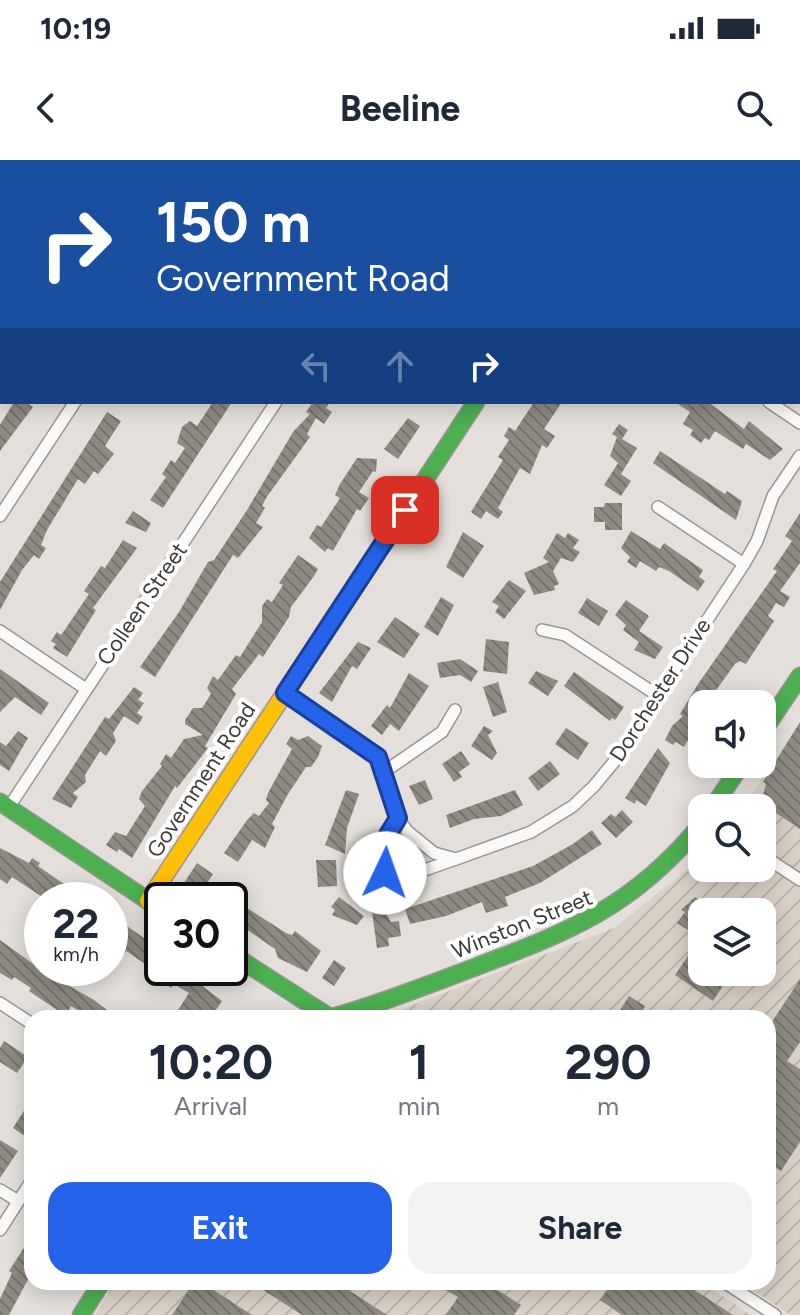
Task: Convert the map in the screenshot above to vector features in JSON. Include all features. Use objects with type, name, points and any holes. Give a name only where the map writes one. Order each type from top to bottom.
[{"type":"street","points":[[0,516],[74,404]]},
{"type":"street","name":"Colleen Street","points":[[4,804],[86,689],[275,404]]},
{"type":"street","name":"Government Road","points":[[169,882],[285,693],[475,404]]},
{"type":"street","points":[[772,404],[800,423]]},
{"type":"street","name":"Dorchester Drive","points":[[398,818],[379,853],[379,864],[385,873],[399,879],[531,832],[573,806],[613,763],[744,564],[757,541],[773,496],[800,456]]},
{"type":"street","points":[[658,507],[744,564]]},
{"type":"street","points":[[542,630],[565,635],[657,695]]},
{"type":"street","points":[[0,631],[86,689]]},
{"type":"street","points":[[776,712],[800,676]]},
{"type":"street","points":[[285,693],[372,751],[384,772],[398,818],[418,843],[434,853],[456,859]]},
{"type":"street","points":[[384,772],[442,732],[455,710]]},
{"type":"street","points":[[4,804],[144,898]]},
{"type":"street","name":"Winston Street","points":[[354,1010],[554,939],[609,912],[653,878],[688,839]]},
{"type":"street","points":[[776,864],[800,880]]},
{"type":"street","points":[[248,965],[319,1010]]},
{"type":"street","points":[[0,1003],[24,1019]]},
{"type":"street","points":[[0,1190],[18,1201]]},
{"type":"street","points":[[0,1230],[24,1192]]},
{"type":"street","points":[[81,1315],[97,1290]]},
{"type":"street","points":[[736,1290],[775,1315]]},
{"type":"shaded area","points":[[800,723],[800,1315],[791,1315],[752,1290],[776,1290],[776,1010],[400,1010],[614,928],[688,869],[688,882],[776,882],[776,794],[752,794],[762,778],[776,778],[776,758]]},
{"type":"shaded area","points":[[110,1290],[713,1290],[751,1315],[94,1315]]},
{"type":"building","points":[[13,404],[33,407],[0,451],[0,425]]},
{"type":"building","points":[[212,404],[231,404],[163,508],[150,500],[166,477],[162,474],[171,460],[175,463],[185,448],[177,443],[182,427],[190,421],[197,426]]},
{"type":"building","points":[[312,404],[329,404],[326,408],[332,412],[324,424],[316,418],[307,434],[310,437],[262,506],[265,508],[256,523],[263,527],[238,558],[233,555],[155,677],[140,667],[179,612],[208,562],[214,560],[247,510],[293,432],[310,414],[306,412]]},
{"type":"building","points":[[533,404],[561,404],[544,429],[555,436],[547,448],[542,445],[530,474],[520,468],[498,508],[503,512],[498,519],[486,511],[481,519],[471,512],[503,460],[498,457],[509,440],[504,436],[509,427],[515,431]]},
{"type":"building","points":[[678,404],[711,404],[744,429],[749,421],[783,449],[770,460],[746,444],[743,449],[715,431],[709,440],[705,438],[701,443],[690,435],[693,430],[683,424],[690,412]]},
{"type":"building","points":[[107,412],[121,421],[105,446],[114,454],[98,474],[94,471],[85,484],[78,479],[47,530],[41,545],[46,548],[39,559],[34,555],[22,570],[0,610],[0,582]]},
{"type":"building","points":[[408,418],[420,426],[398,459],[384,449]]},
{"type":"building","points":[[619,424],[628,430],[622,439],[637,448],[621,474],[631,481],[621,496],[604,485],[618,463],[610,456],[617,437],[612,434]]},
{"type":"building","points":[[660,451],[725,494],[727,491],[742,501],[736,520],[653,463]]},
{"type":"building","points":[[357,458],[377,459],[376,472],[373,471],[359,492],[369,498],[360,511],[357,509],[333,551],[328,548],[325,552],[309,538],[317,525],[321,527],[340,498],[335,495]]},
{"type":"building","points":[[605,503],[622,503],[622,530],[605,530],[605,522],[594,522],[594,507],[604,507]]},
{"type":"building","points":[[133,511],[151,523],[146,532],[125,523]]},
{"type":"building","points":[[800,513],[800,563],[780,591],[790,597],[784,607],[776,603],[768,616],[774,621],[746,664],[740,661],[735,664],[716,690],[694,690],[777,571],[773,569],[792,541],[785,536]]},
{"type":"building","points":[[631,531],[660,549],[664,543],[703,570],[699,577],[705,581],[698,591],[669,571],[659,567],[656,571],[640,561],[636,568],[627,562],[630,557],[621,548]]},
{"type":"building","points":[[463,532],[484,546],[463,578],[446,567]]},
{"type":"building","points":[[557,533],[565,538],[568,533],[579,540],[573,548],[580,552],[573,562],[561,558],[553,571],[559,584],[554,586],[555,590],[534,595],[524,573],[549,562],[543,558]]},
{"type":"building","points":[[123,540],[137,548],[93,608],[96,610],[67,657],[53,648],[56,644],[51,641],[57,632],[61,635],[66,628],[89,594],[84,591],[101,566],[105,568]]},
{"type":"building","points":[[298,555],[318,569],[314,576],[291,607],[289,617],[263,657],[259,654],[232,689],[236,694],[205,746],[208,748],[177,788],[175,786],[132,858],[119,849],[117,852],[106,845],[115,832],[126,836],[145,806],[139,799],[142,791],[162,766],[160,764],[166,754],[171,758],[184,739],[203,735],[185,724],[185,720],[193,708],[202,708],[211,694],[207,688],[213,676],[218,680],[236,655],[240,657],[262,622],[262,606],[267,599],[272,602],[283,585],[279,583]]},
{"type":"building","points":[[509,580],[526,591],[504,619],[495,612],[499,606],[492,602]]},
{"type":"building","points":[[441,597],[454,605],[438,636],[424,627]]},
{"type":"building","points":[[587,598],[608,611],[599,626],[578,613]]},
{"type":"building","points":[[626,600],[649,616],[639,631],[663,647],[655,659],[634,650],[639,642],[623,630],[626,625],[615,615]]},
{"type":"building","points":[[395,617],[420,634],[404,658],[377,642]]},
{"type":"building","points":[[486,639],[509,642],[507,674],[483,671]]},
{"type":"building","points":[[358,642],[371,648],[357,669],[352,666],[332,702],[319,693]]},
{"type":"building","points":[[460,659],[478,671],[471,682],[460,675],[440,678],[437,663]]},
{"type":"building","points":[[0,669],[49,703],[41,715],[15,697],[0,712]]},
{"type":"building","points":[[536,671],[558,681],[548,696],[528,683]]},
{"type":"building","points":[[574,672],[624,707],[615,720],[612,718],[610,721],[564,686]]},
{"type":"building","points":[[409,673],[429,686],[399,731],[390,724],[382,735],[371,726],[387,705],[390,708]]},
{"type":"building","points":[[498,682],[507,712],[493,717],[483,687]]},
{"type":"building","points":[[134,687],[143,693],[138,700],[144,703],[137,713],[143,717],[138,725],[124,716],[113,733],[116,741],[106,756],[100,751],[85,775],[86,782],[73,793],[78,797],[71,808],[52,799],[105,717],[109,719]]},
{"type":"building","points":[[688,701],[688,740],[684,747],[665,740],[672,726],[683,716],[680,714]]},
{"type":"building","points":[[800,722],[800,829],[776,813],[776,794],[763,794],[765,778],[776,778],[776,761]]},
{"type":"building","points":[[484,726],[493,731],[488,735],[497,753],[492,760],[471,746]]},
{"type":"building","points":[[566,728],[589,743],[578,760],[555,744]]},
{"type":"building","points":[[18,731],[28,738],[9,771],[0,765],[0,742],[6,746]]},
{"type":"building","points":[[291,736],[298,740],[308,736],[322,746],[318,757],[311,767],[306,767],[288,794],[272,824],[275,827],[265,848],[252,840],[238,862],[224,853],[247,820],[254,813],[259,816],[269,803],[266,800],[268,793],[292,749],[286,744]]},
{"type":"building","points":[[658,748],[670,763],[646,806],[636,800],[635,804],[625,798]]},
{"type":"building","points":[[461,751],[470,764],[459,772],[462,777],[454,782],[442,764]]},
{"type":"building","points":[[550,761],[560,774],[538,791],[528,778]]},
{"type":"building","points":[[425,780],[433,799],[419,805],[409,786]]},
{"type":"building","points":[[346,790],[359,794],[347,828],[345,854],[325,845]]},
{"type":"building","points":[[515,790],[523,805],[501,816],[474,819],[450,828],[446,815]]},
{"type":"building","points":[[622,810],[633,822],[616,838],[601,823]]},
{"type":"building","points":[[592,830],[602,844],[540,883],[505,897],[508,906],[486,913],[482,902],[446,916],[410,924],[405,909],[533,866]]},
{"type":"building","points":[[0,848],[29,863],[32,858],[61,882],[24,882],[24,885],[12,877],[7,884],[0,879]]},
{"type":"building","points":[[316,860],[336,860],[337,886],[318,887]]},
{"type":"building","points":[[197,863],[213,874],[208,882],[185,882]]},
{"type":"building","points":[[339,897],[364,916],[357,925],[332,915],[335,910],[331,907]]},
{"type":"building","points":[[688,904],[688,930],[677,923],[685,912],[681,910]]},
{"type":"building","points":[[248,909],[286,933],[292,935],[295,931],[321,951],[307,972],[278,958],[275,949],[248,930]]},
{"type":"building","points":[[384,910],[391,922],[399,921],[401,936],[388,938],[389,946],[377,948],[372,912]]},
{"type":"building","points":[[128,927],[144,938],[144,963],[128,952]]},
{"type":"building","points":[[0,940],[24,957],[24,983],[14,977],[12,980],[0,973]]},
{"type":"building","points":[[688,956],[688,984],[675,975]]},
{"type":"building","points":[[334,960],[346,968],[334,986],[322,978]]},
{"type":"building","points":[[800,979],[800,1042],[787,1061],[800,1069],[800,1142],[781,1171],[776,1168],[776,1016]]},
{"type":"building","points":[[28,986],[69,986],[107,1010],[77,1010],[71,1006],[69,1010],[57,1010],[29,991],[31,988]]},
{"type":"building","points":[[177,986],[202,986],[222,1001],[216,1010],[178,1010],[189,993]]},
{"type":"building","points":[[691,986],[723,986],[713,1001]]},
{"type":"building","points":[[629,996],[645,1006],[643,1010],[620,1010]]},
{"type":"building","points":[[4,1041],[24,1054],[24,1063],[17,1073],[0,1062],[0,1048]]},
{"type":"building","points":[[24,1111],[24,1136],[13,1128]]},
{"type":"building","points":[[0,1140],[18,1151],[0,1178]]},
{"type":"building","points":[[24,1248],[24,1287],[9,1315],[0,1315],[0,1299],[12,1273],[9,1271]]},
{"type":"building","points":[[189,1290],[213,1290],[252,1315],[172,1315]]},
{"type":"building","points":[[263,1290],[348,1290],[387,1315],[302,1315]]},
{"type":"building","points":[[446,1290],[498,1290],[521,1305],[514,1315],[446,1315],[458,1297]]},
{"type":"building","points":[[607,1290],[694,1290],[733,1315],[622,1315],[600,1300]]},
{"type":"traffic: fast","points":[[354,588],[475,404]]},
{"type":"traffic: fast","points":[[776,712],[800,676]]},
{"type":"traffic: fast","points":[[722,794],[732,778]]},
{"type":"traffic: fast","points":[[0,802],[144,898]]},
{"type":"traffic: fast","points":[[356,1010],[561,933],[620,900],[648,879],[688,839]]},
{"type":"traffic: fast","points":[[248,965],[319,1010]]},
{"type":"traffic: fast","points":[[81,1315],[97,1290]]},
{"type":"traffic: slow","points":[[161,882],[354,588]]},
{"type":"route","points":[[385,873],[379,864],[379,853],[398,818],[378,757],[285,693],[405,510]]}]
